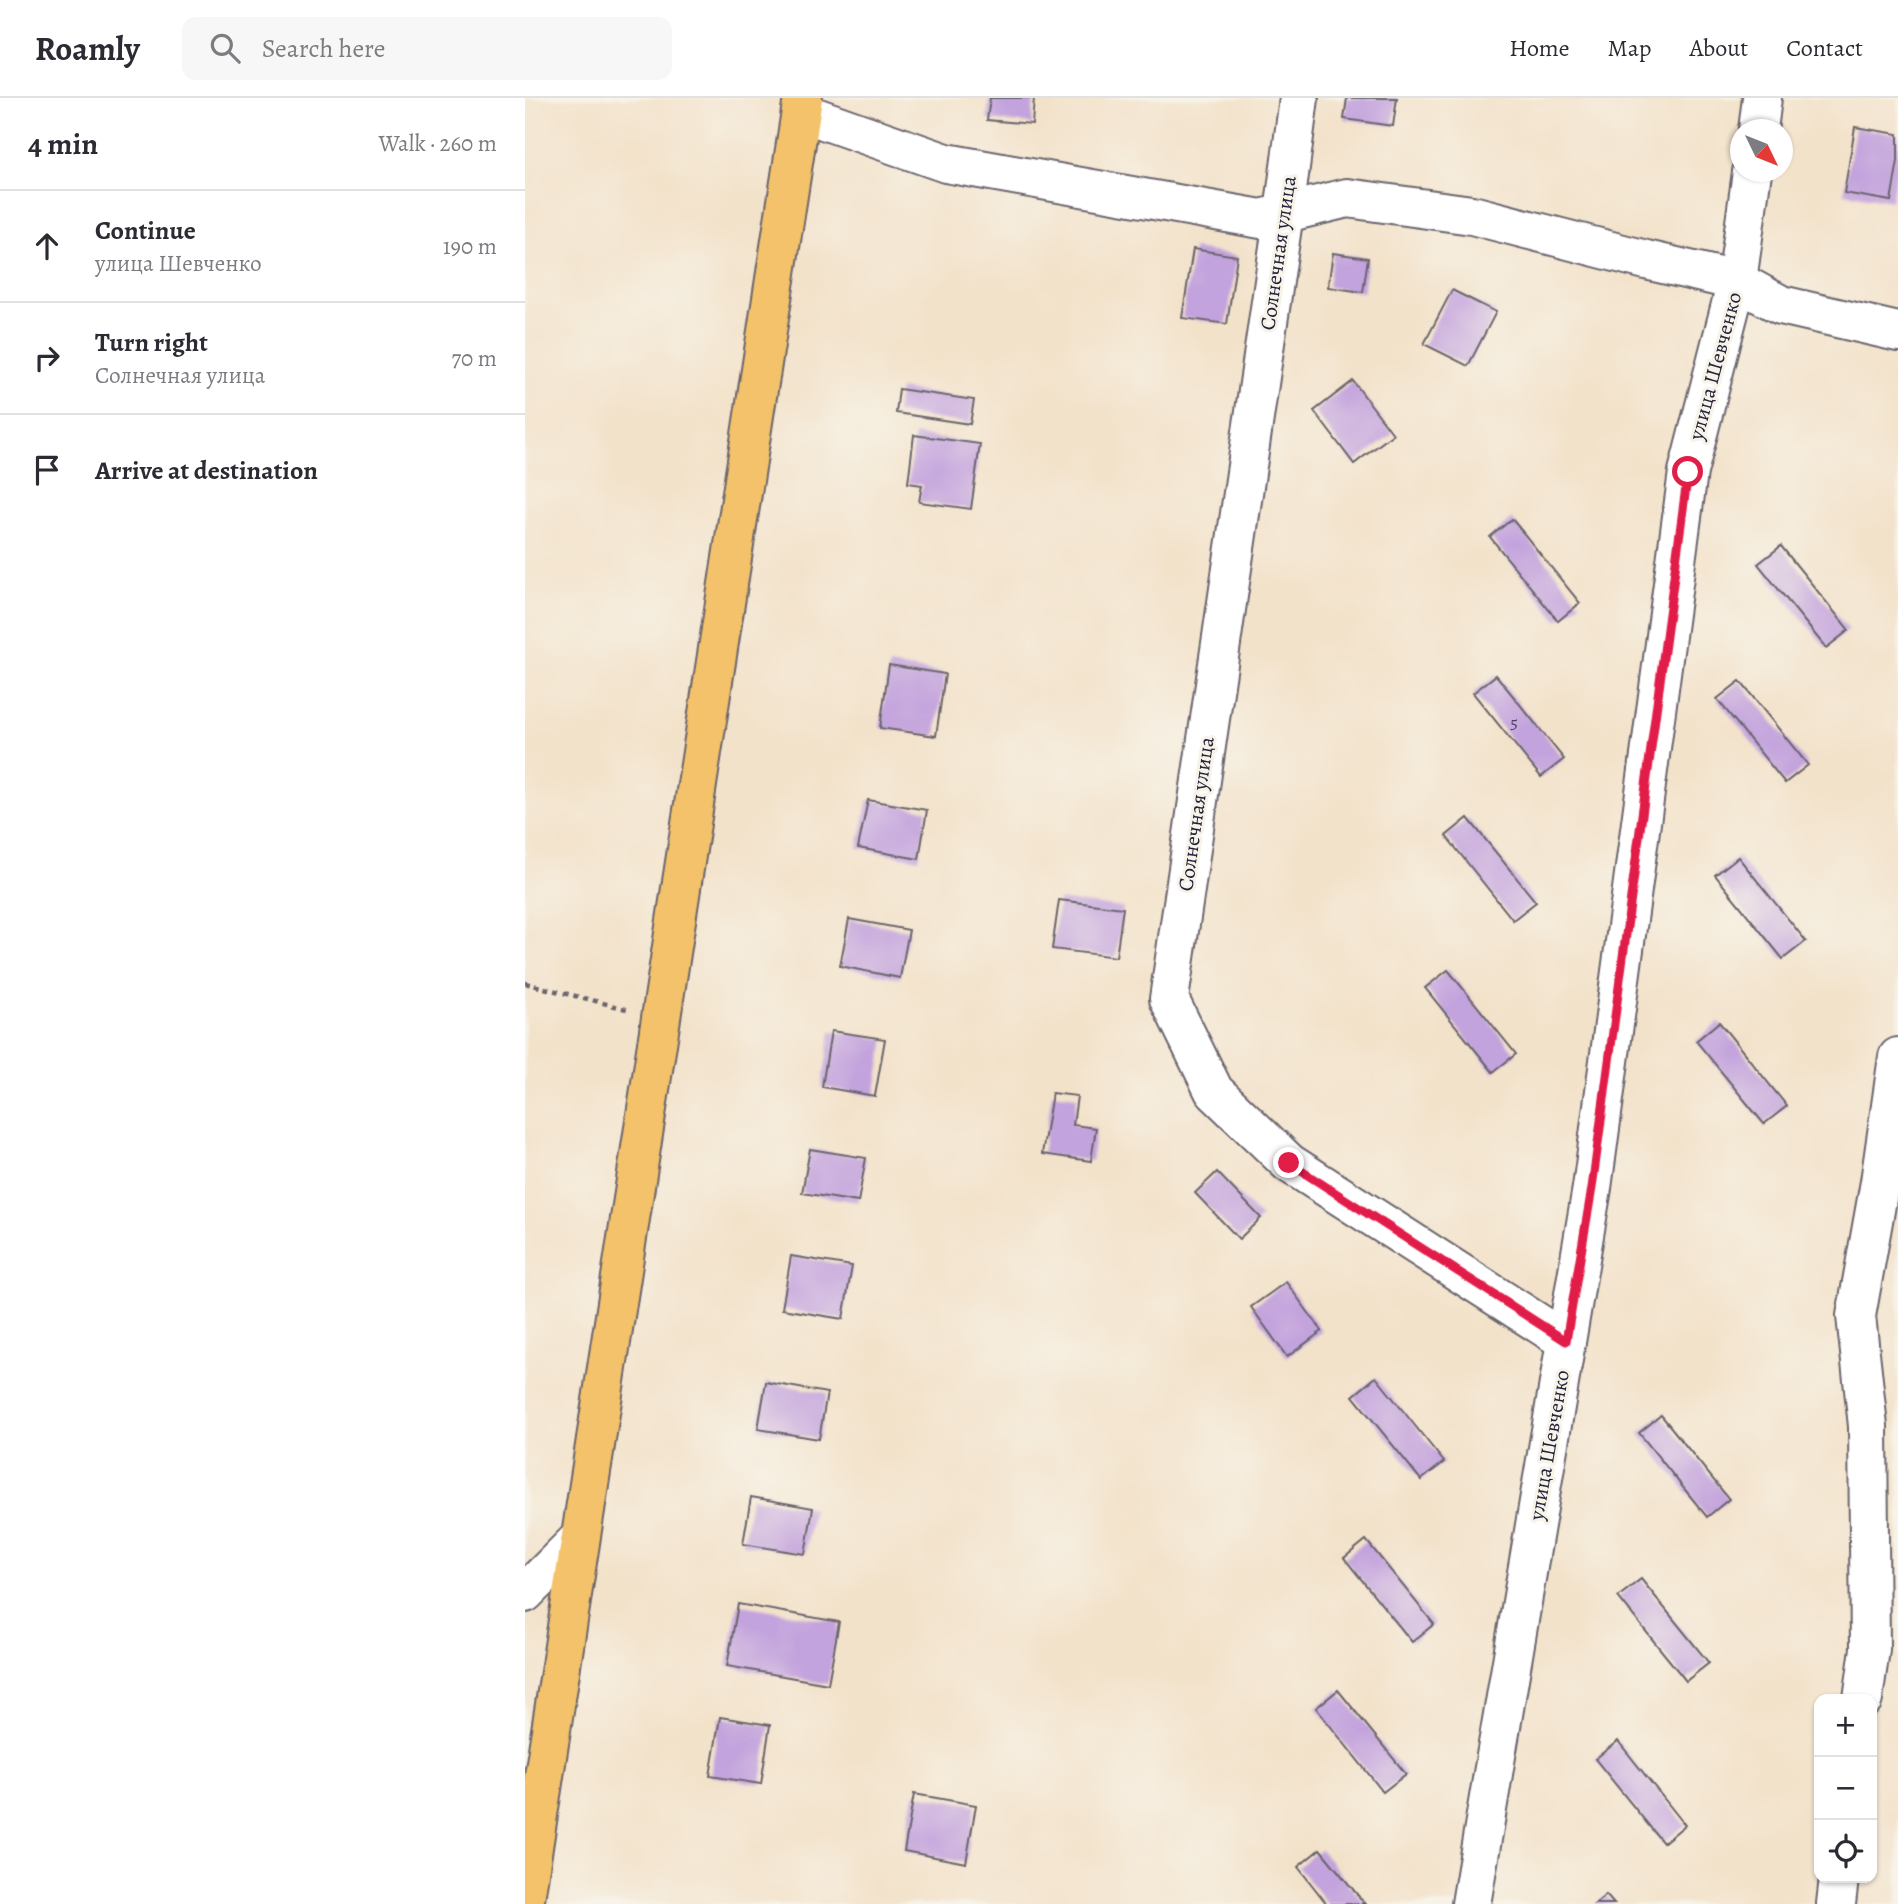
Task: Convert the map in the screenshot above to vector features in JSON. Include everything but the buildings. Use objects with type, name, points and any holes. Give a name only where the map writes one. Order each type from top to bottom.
[{"type":"main road","points":[[526,1879],[802,105]]},
{"type":"street","name":"Солнечная улица","points":[[1299,98],[1169,999],[1214,1091],[1289,1163],[1566,1341]]},
{"type":"street","points":[[1759,119],[1762,98]]},
{"type":"street","points":[[802,105],[946,163],[1261,219],[1347,198],[1472,215],[1737,281],[1781,305],[1898,332]]},
{"type":"street","name":"улица Шевченко","points":[[1471,1904],[1592,1188],[1688,472],[1737,281],[1751,182]]},
{"type":"street","points":[[1864,1694],[1870,1649],[1868,1426],[1856,1316],[1898,1057]]},
{"type":"street","points":[[525,1593],[580,1538]]},
{"type":"street","points":[[1836,1904],[1838,1883]]},
{"type":"path","points":[[525,983],[661,1017]]},
{"type":"route","points":[[1289,1163],[1566,1341],[1592,1188],[1688,472]]}]
